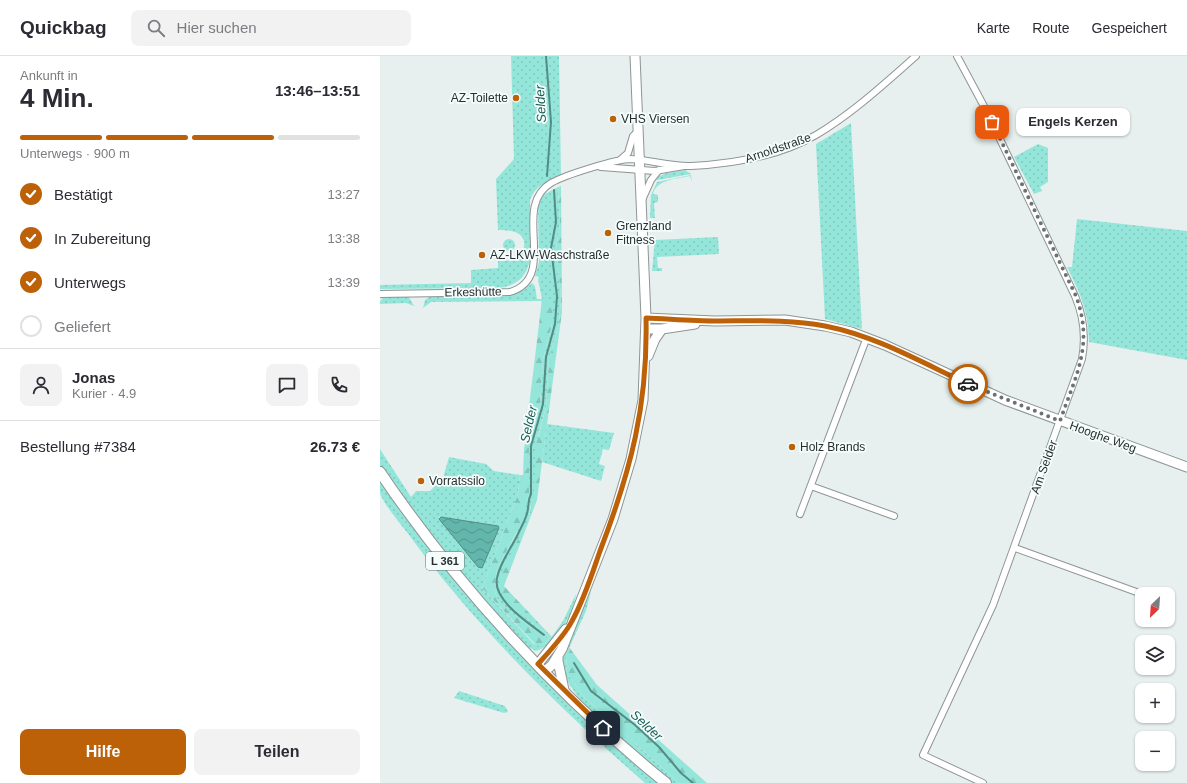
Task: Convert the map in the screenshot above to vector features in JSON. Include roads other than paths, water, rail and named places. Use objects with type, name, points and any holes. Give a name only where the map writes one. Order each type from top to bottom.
[{"type":"main road","name":"L 361","points":[[380,472],[413,520],[462,582],[564,690],[603,728],[666,783]]},
{"type":"street","points":[[545,671],[558,655],[613,519],[631,460],[643,400],[647,328],[634,56]]},
{"type":"street","name":"Arnoldstraße","points":[[640,170],[659,170],[746,160],[778,150],[816,135],[862,103],[916,56]]},
{"type":"street","name":"Am Selder","points":[[958,56],[989,116],[1080,308],[1084,333],[1083,353],[1015,548],[985,624],[923,755],[983,783]]},
{"type":"street","points":[[620,160],[629,150],[633,136],[637,132]]},
{"type":"street","name":"Erkeshütte","points":[[380,294],[510,292],[520,288],[525,284],[532,272],[534,211],[537,197],[546,187],[556,181],[620,160],[639,160]]},
{"type":"street","name":"Arnoldstraße","points":[[639,160],[686,166]]},
{"type":"street","name":"Erkeshütte","points":[[598,167],[640,170]]},
{"type":"street","points":[[642,200],[651,180],[659,170]]},
{"type":"street","name":"Hooghe Weg","points":[[646,318],[715,321],[785,320],[825,326],[867,337],[990,394],[1187,467]]},
{"type":"street","name":"Hooghe Weg","points":[[647,328],[662,329],[715,321]]},
{"type":"street","points":[[646,362],[655,339],[662,329]]},
{"type":"street","points":[[800,514],[867,337]]},
{"type":"street","points":[[811,486],[894,516]]},
{"type":"street","points":[[1015,548],[1135,591]]},
{"type":"street","points":[[538,664],[572,622]]},
{"type":"street","points":[[558,655],[564,690]]},
{"type":"water","points":[[441,517],[498,526],[499,528],[482,568],[478,567],[439,519]]},
{"type":"waterway","name":"Selder","points":[[546,56],[551,122],[547,176]]},
{"type":"waterway","name":"Selder","points":[[544,635],[506,603],[497,586],[497,578],[503,561],[526,518],[531,494],[531,446],[543,404],[546,357],[555,324],[557,296],[551,248],[556,222],[554,190]]},
{"type":"waterway","name":"Selder","points":[[574,663],[591,691],[635,725],[659,747],[681,773],[693,783]]},
{"type":"place","name":"AZ-Toilette","points":[[516,98]]},
{"type":"place","name":"VHS Viersen","points":[[613,119]]},
{"type":"place","name":"Engels Kerzen","points":[[992,122]]},
{"type":"place","name":"Grenzland Fitness","points":[[608,233]]},
{"type":"place","name":"AZ-LKW-Waschstraße","points":[[482,255]]},
{"type":"place","name":"Holz Brands","points":[[792,447]]},
{"type":"place","name":"Vorratssilo","points":[[421,481]]}]
